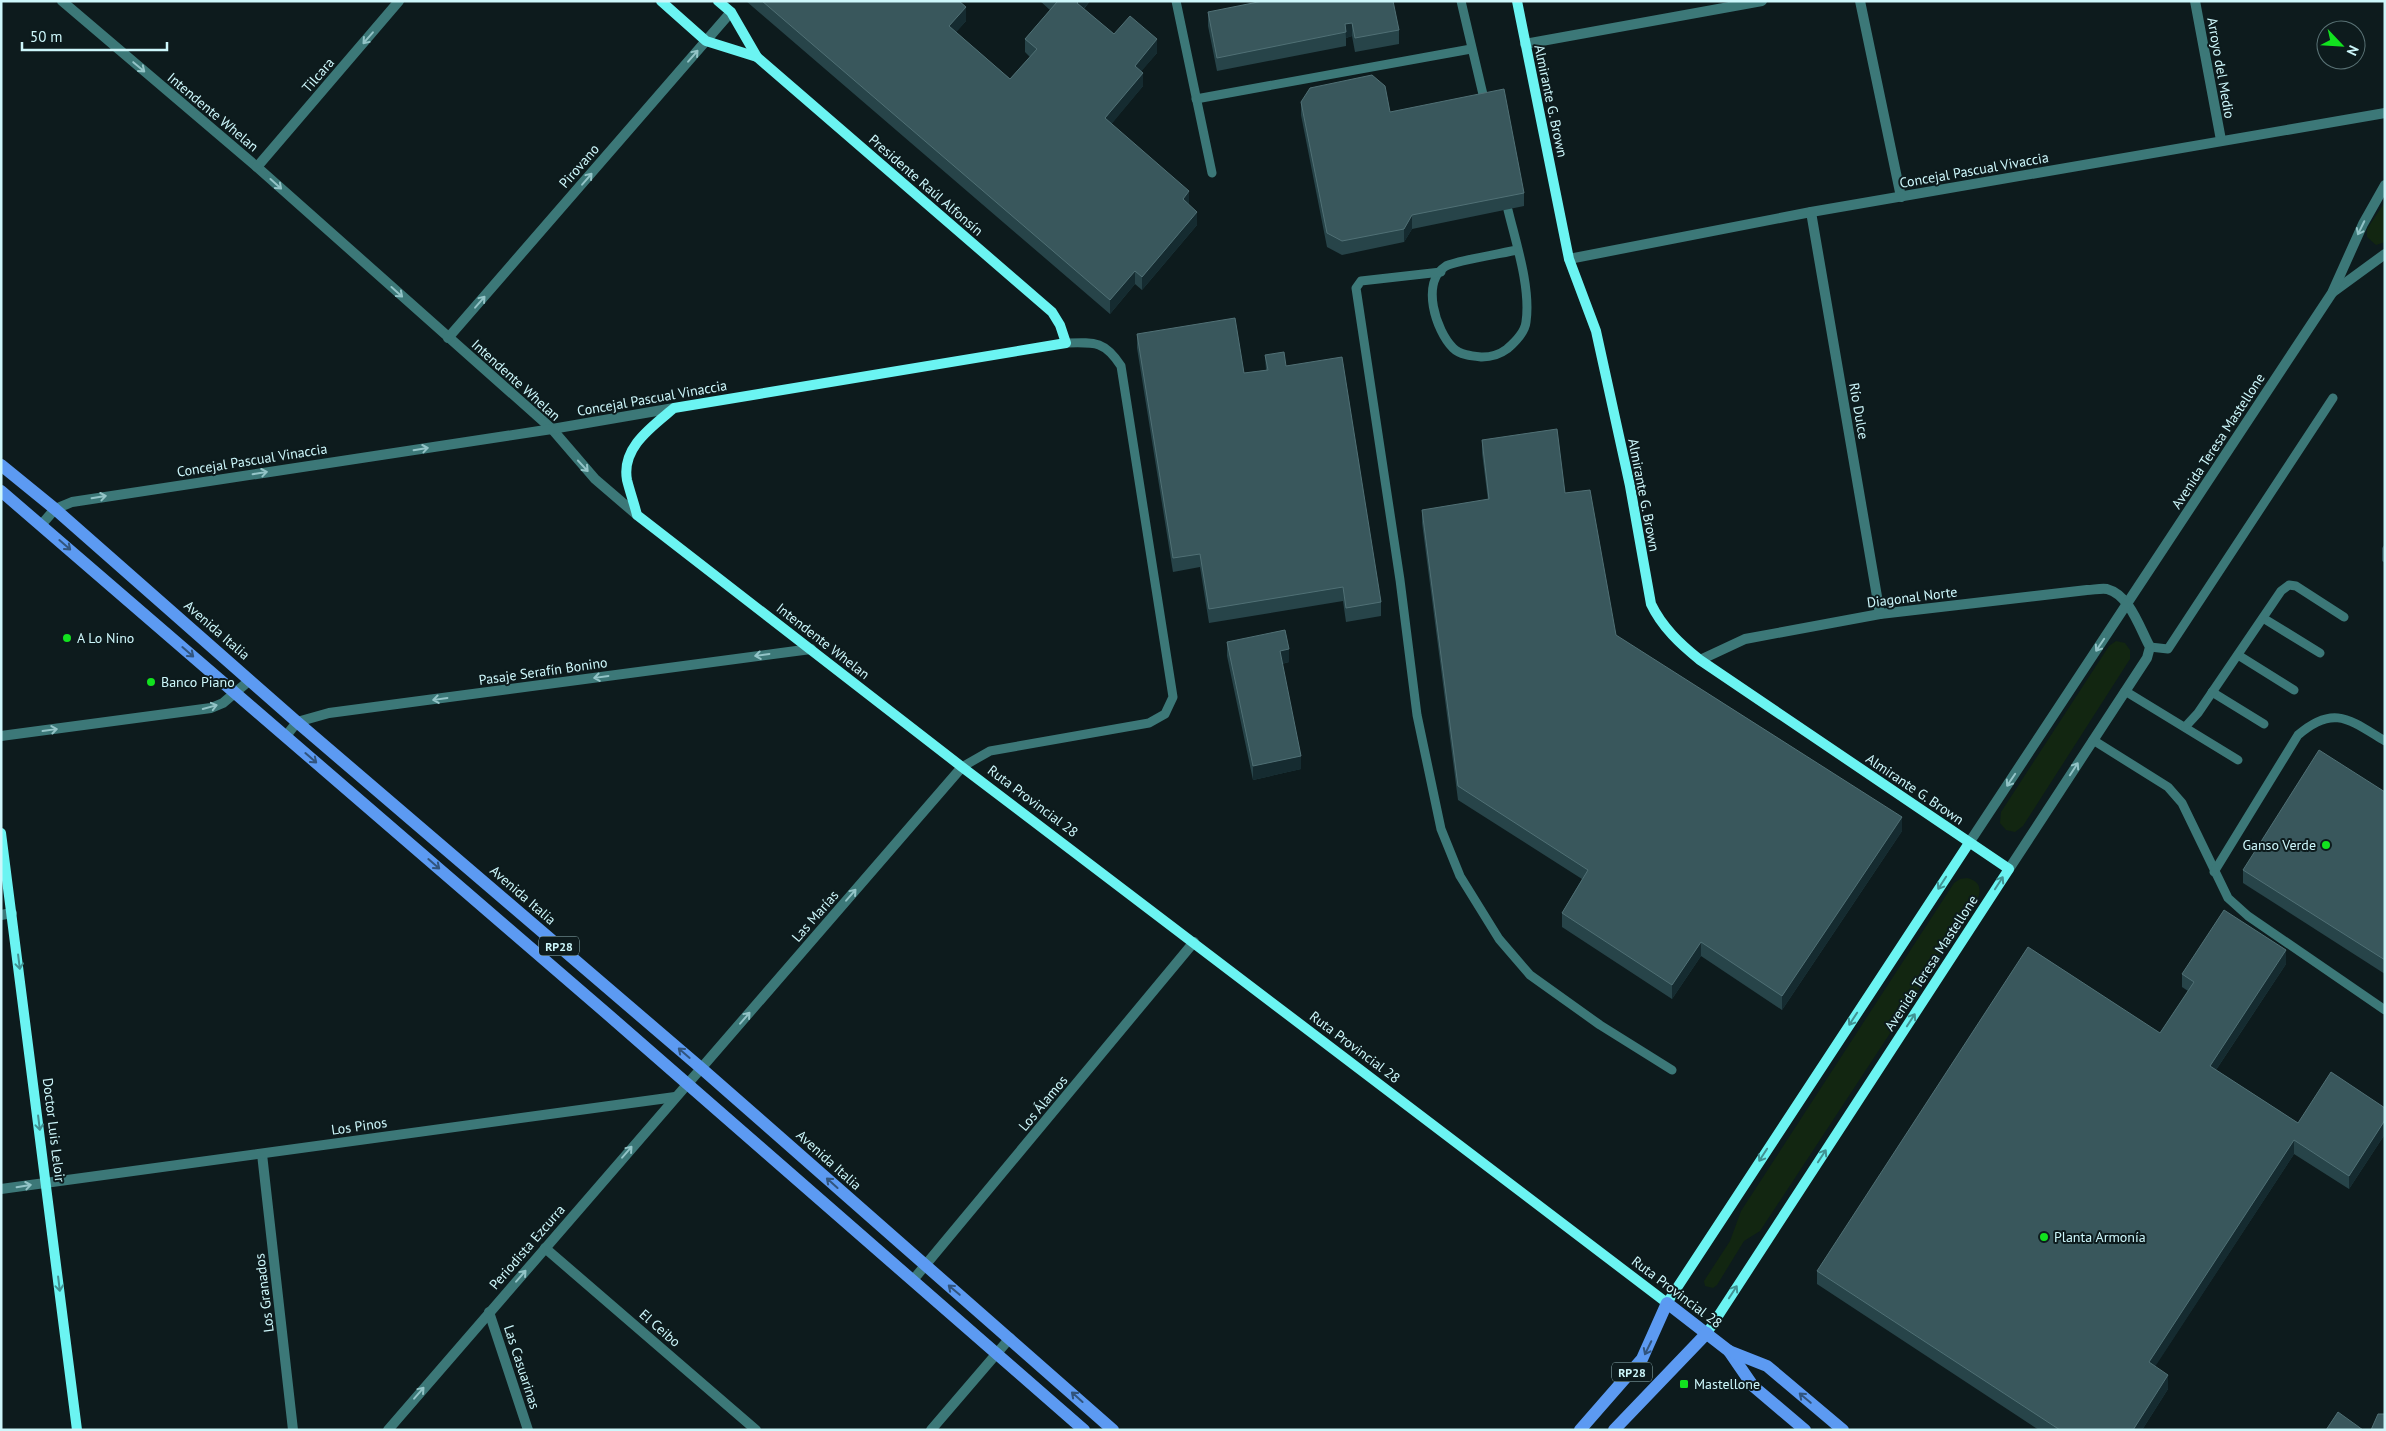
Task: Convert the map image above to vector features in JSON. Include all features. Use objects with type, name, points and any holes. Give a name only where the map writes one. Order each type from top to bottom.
[{"type":"main road","name":"Avenida Italia","points":[[1,465],[55,509],[297,722],[701,1068],[1113,1430]]},
{"type":"main road","name":"RP28","points":[[1,491],[42,524],[235,694],[687,1083],[1084,1430]]},
{"type":"main road","name":"RP28","points":[[1580,1430],[1642,1359],[1667,1303]]},
{"type":"main road","name":"Ruta Provincial 28","points":[[1667,1303],[1729,1351]]},
{"type":"main road","name":"RP28","points":[[1614,1430],[1706,1333]]},
{"type":"main road","points":[[1729,1351],[1753,1386],[1805,1430]]},
{"type":"main road","points":[[1729,1351],[1767,1366],[1843,1430]]},
{"type":"street","name":"Intendente Whelan","points":[[62,1],[257,167],[552,429],[595,479],[637,515],[962,767]]},
{"type":"street","name":"Tilcara","points":[[257,167],[399,1]]},
{"type":"street","name":"Presidente Raúl Alfonsín","points":[[661,1],[706,41],[757,57]]},
{"type":"street","name":"Presidente Raúl Alfonsín","points":[[718,1],[730,12],[757,57],[1052,312],[1060,325],[1066,343]]},
{"type":"street","name":"Almirante G. Brown","points":[[1517,1],[1569,259],[1596,331],[1630,486],[1651,604],[1657,618],[1700,660],[2009,869]]},
{"type":"street","points":[[1525,44],[1762,1]]},
{"type":"street","points":[[1860,1],[1901,197]]},
{"type":"street","name":"Arroyo del Medio","points":[[2195,1],[2221,140]]},
{"type":"street","name":"Pirovano","points":[[448,338],[730,12]]},
{"type":"street","name":"Concejal Pascual Vivaccia","points":[[1569,259],[1811,212],[2385,113]]},
{"type":"street","name":"Avenida Teresa Mastellone","points":[[1667,1303],[2332,293],[2363,224],[2385,185]]},
{"type":"street","name":"Río Dulce","points":[[1811,212],[1880,614]]},
{"type":"street","name":"Avenida Teresa Mastellone","points":[[2332,293],[2385,254]]},
{"type":"street","name":"Concejal Pascual Vinaccia","points":[[42,524],[55,509],[72,502],[88,499],[552,429],[1066,343]]},
{"type":"street","points":[[637,515],[627,478],[628,460],[636,443],[674,408]]},
{"type":"street","name":"Diagonal Norte","points":[[1700,660],[1746,638],[1880,614],[2107,589],[2127,604]]},
{"type":"street","points":[[2127,604],[2150,648]]},
{"type":"street","name":"Avenida Teresa Mastellone","points":[[1706,1333],[2147,658],[2150,648]]},
{"type":"street","name":"Pasaje Serafín Bonino","points":[[297,722],[329,714],[811,649]]},
{"type":"street","points":[[1,736],[211,708],[223,703],[250,680]]},
{"type":"street","points":[[286,736],[297,722]]},
{"type":"street","name":"Ruta Provincial 28","points":[[962,767],[1667,1303]]},
{"type":"street","name":"Las Marías","points":[[687,1083],[962,767]]},
{"type":"street","name":"Doctor Luis Leloir","points":[[1,833],[77,1430]]},
{"type":"street","points":[[1,915],[12,914]]},
{"type":"street","name":"Los Álamos","points":[[913,1280],[1194,942]]},
{"type":"street","name":"Periodista Ezcurra","points":[[388,1430],[687,1083]]},
{"type":"street","name":"Los Pinos","points":[[1,1189],[675,1097]]},
{"type":"street","name":"Los Granados","points":[[262,1154],[293,1430]]},
{"type":"street","name":"El Ceibo","points":[[545,1248],[756,1430]]},
{"type":"street","name":"Las Casuarinas","points":[[489,1312],[528,1430]]},
{"type":"street","points":[[931,1430],[1010,1338]]},
{"type":"lane","points":[[1176,1],[1212,173]]},
{"type":"lane","points":[[1461,1],[1470,49],[1485,106]]},
{"type":"lane","points":[[1196,99],[1470,49]]},
{"type":"lane","points":[[1508,210],[1517,250],[1527,300],[1526,325],[1515,343],[1501,353],[1489,357],[1470,356],[1454,350],[1437,322],[1432,293],[1436,278],[1446,266],[1517,250]]},
{"type":"lane","points":[[1441,272],[1362,281],[1356,288],[1400,580],[1416,715],[1441,829],[1460,876],[1499,939],[1530,975],[1600,1025],[1672,1070]]},
{"type":"lane","points":[[962,767],[990,751],[1149,723],[1165,714],[1173,697],[1122,366],[1111,350],[1091,342],[1066,343]]},
{"type":"lane","points":[[2150,648],[2168,649],[2333,398]]},
{"type":"lane","points":[[2186,726],[2198,714],[2282,591],[2289,585],[2296,586],[2344,617]]},
{"type":"lane","points":[[2263,618],[2320,653]]},
{"type":"lane","points":[[2238,655],[2294,690]]},
{"type":"lane","points":[[2125,691],[2186,726],[2238,760]]},
{"type":"lane","points":[[2212,692],[2264,724]]},
{"type":"lane","points":[[2214,872],[2298,735],[2313,722],[2334,717],[2350,720],[2385,741]]},
{"type":"lane","points":[[2093,740],[2168,787],[2182,803],[2228,898],[2248,916],[2385,1010]]},
{"type":"green space","points":[[2385,202],[2385,242],[2376,245],[2367,237],[2367,229]]},
{"type":"green space","points":[[2116,641],[2125,643],[2130,650],[2130,659],[2023,826],[2015,832],[2006,830],[2000,823],[2001,812],[2109,646]]},
{"type":"green space","points":[[1967,878],[1975,881],[1979,886],[1977,901],[1760,1231],[1744,1241],[1717,1285],[1713,1288],[1705,1286],[1704,1281],[1730,1241],[1741,1211],[1954,883],[1960,879]]},
{"type":"building","points":[[762,1],[959,1],[966,7],[949,26],[1010,79],[1037,49],[1025,39],[1056,1],[1079,1],[1077,3],[1114,34],[1130,16],[1157,39],[1135,66],[1143,73],[1105,118],[1189,191],[1183,199],[1197,212],[1142,277],[1135,271],[1110,300]]},
{"type":"building","points":[[1263,1],[1393,1],[1399,30],[1355,38],[1352,23],[1345,24],[1346,32],[1217,58],[1208,12]]},
{"type":"building","points":[[1372,75],[1385,86],[1390,112],[1504,89],[1524,193],[1412,215],[1404,229],[1342,241],[1327,233],[1301,102],[1310,88]]},
{"type":"building","points":[[1235,318],[1244,373],[1268,370],[1265,355],[1284,352],[1286,366],[1342,357],[1381,602],[1346,608],[1343,587],[1209,609],[1200,554],[1173,558],[1137,334]]},
{"type":"building","points":[[1557,429],[1565,493],[1590,490],[1616,635],[1902,817],[1782,996],[1701,942],[1672,985],[1562,913],[1588,870],[1458,786],[1422,510],[1489,499],[1482,440]]},
{"type":"building","points":[[1285,630],[1289,649],[1280,651],[1301,756],[1253,766],[1227,642]]},
{"type":"building","name":"Ganso Verde","points":[[2319,750],[2385,792],[2385,960],[2243,870]]},
{"type":"building","name":"Planta Armonía","points":[[2224,910],[2286,950],[2210,1066],[2298,1123],[2331,1072],[2385,1108],[2385,1120],[2349,1176],[2294,1140],[2149,1362],[2168,1375],[2133,1430],[2060,1430],[1817,1271],[2028,947],[2160,1033],[2194,982],[2182,974]]},
{"type":"building","points":[[2338,1412],[2363,1430],[2326,1430]]},
{"type":"building","points":[[2378,1414],[2385,1414],[2385,1430],[2371,1430]]},
{"type":"place","name":"A Lo Nino","points":[[67,638]]},
{"type":"place","name":"Banco Piano","points":[[151,682]]},
{"type":"place","name":"Ganso Verde","points":[[2326,845]]},
{"type":"place","name":"Planta Armonía","points":[[2044,1237]]},
{"type":"place","name":"Mastellone","points":[[1684,1384]]}]
